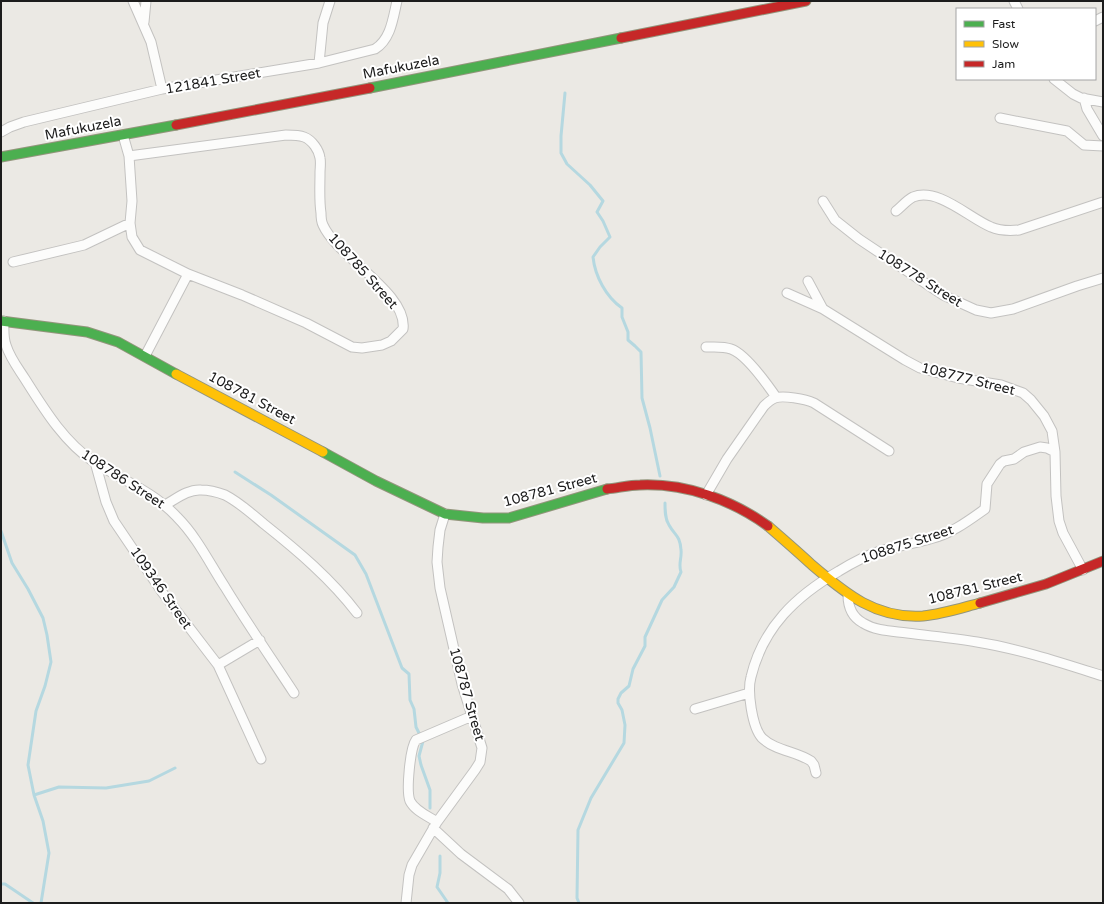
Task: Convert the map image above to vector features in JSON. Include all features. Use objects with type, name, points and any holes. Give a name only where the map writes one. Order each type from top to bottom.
[{"type":"street","points":[[133,1],[144,23],[151,42],[162,89]]},
{"type":"street","points":[[144,23],[146,1]]},
{"type":"street","points":[[319,63],[324,23],[330,1]]},
{"type":"street","name":"121841 Street","points":[[1,132],[24,122],[162,89],[319,63],[363,53],[380,46],[387,38],[397,1]]},
{"type":"street","name":"Mafukuzela","points":[[1,157],[354,91],[806,1]]},
{"type":"street","points":[[1055,80],[1073,94],[1103,102]]},
{"type":"street","points":[[1084,98],[1087,109],[1103,136]]},
{"type":"street","points":[[1000,118],[1067,131],[1084,145],[1103,146]]},
{"type":"street","name":"108785 Street","points":[[123,135],[129,156],[132,201],[130,223],[132,237],[140,250],[188,274],[242,295],[306,323],[352,347],[362,348],[391,341],[402,329],[403,317],[398,307],[381,286],[328,233],[322,224],[320,198],[320,157],[318,150],[310,140],[298,135],[286,134],[129,156]]},
{"type":"street","points":[[896,211],[912,198],[922,195],[934,197],[946,201],[976,220],[993,228],[1011,231],[1019,230],[1103,202]]},
{"type":"street","name":"108778 Street","points":[[823,202],[835,220],[858,239],[943,295],[976,310],[991,312],[1012,309],[1103,278]]},
{"type":"street","points":[[13,262],[84,245],[130,223]]},
{"type":"street","points":[[146,356],[188,274]]},
{"type":"street","points":[[808,281],[823,310]]},
{"type":"street","name":"108777 Street","points":[[787,293],[823,310],[920,368],[958,378],[1001,385],[1023,394],[1035,404],[1049,424],[1054,441],[1056,496],[1059,521],[1063,533],[1083,570]]},
{"type":"street","name":"108781 Street","points":[[2,321],[87,332],[118,342],[376,481],[445,514],[483,518],[509,518],[607,489],[638,485],[672,486],[689,489],[720,499],[739,508],[768,526],[848,595],[861,603],[878,610],[916,616],[946,612],[1054,581],[1103,561]]},
{"type":"street","name":"108786 Street","points":[[2,321],[5,344],[10,356],[31,389],[67,439],[79,451],[94,462],[165,505],[178,517],[187,528],[294,693]]},
{"type":"street","points":[[706,347],[727,348],[736,351],[760,375],[776,397]]},
{"type":"street","points":[[706,495],[727,459],[764,406],[776,397],[800,398],[814,403],[888,451]]},
{"type":"street","name":"108875 Street","points":[[816,773],[814,765],[811,761],[767,742],[758,733],[756,727],[749,693],[749,683],[755,660],[762,644],[775,625],[789,608],[807,592],[853,562],[879,551],[942,535],[961,526],[985,509],[987,484],[1000,464],[1004,461],[1014,459],[1024,452],[1040,446],[1055,452]]},
{"type":"street","name":"109346 Street","points":[[94,462],[106,502],[114,521],[162,592],[218,665],[260,759]]},
{"type":"street","points":[[165,505],[189,491],[194,490],[213,491],[226,496],[254,515],[281,537],[336,587],[357,613]]},
{"type":"street","name":"108787 Street","points":[[406,903],[407,884],[410,870],[435,825],[480,762],[482,748],[462,684],[440,588],[437,562],[438,547],[440,530],[445,514]]},
{"type":"street","points":[[848,595],[848,605],[852,613],[862,622],[880,630],[975,641],[1061,662],[1103,676]]},
{"type":"street","points":[[218,665],[260,640]]},
{"type":"street","points":[[695,709],[749,693]]},
{"type":"street","points":[[472,716],[416,740],[413,744],[410,756],[410,801],[435,825],[461,854],[508,889],[518,903]]},
{"type":"waterway","points":[[565,93],[561,153],[567,164],[590,185],[603,201],[597,212],[610,237],[593,257],[594,264],[602,286],[611,298],[622,308],[622,317],[628,332],[628,340],[641,352],[642,398],[660,476]]},
{"type":"waterway","points":[[235,472],[271,495],[355,555],[366,574],[402,668],[409,674],[410,700],[414,709],[416,727],[423,741],[419,756],[430,790],[430,808]]},
{"type":"waterway","points":[[579,903],[577,898],[578,830],[591,798],[624,743],[625,725],[618,699],[621,693],[629,686],[633,669],[645,646],[645,637],[662,600],[674,587],[681,572],[680,545],[678,538],[668,523],[665,512],[665,503]]},
{"type":"waterway","points":[[1,531],[12,563],[43,618],[51,662],[45,686],[36,711],[28,765],[34,795],[43,821],[49,853],[41,903]]},
{"type":"waterway","points":[[34,795],[59,787],[106,788],[149,781],[175,768]]},
{"type":"waterway","points":[[440,856],[440,873],[437,887],[448,903]]},
{"type":"waterway","points":[[1,884],[5,884],[33,903]]},
{"type":"traffic: fast","points":[[370,88],[621,38]]},
{"type":"traffic: fast","points":[[1,157],[176,125]]},
{"type":"traffic: fast","points":[[1,321],[87,332],[118,342],[176,374]]},
{"type":"traffic: fast","points":[[323,452],[376,481],[445,514],[483,518],[509,518],[607,489]]},
{"type":"traffic: slow","points":[[176,374],[323,452]]},
{"type":"traffic: slow","points":[[768,526],[837,586],[876,609],[906,616],[923,616],[980,603]]},
{"type":"traffic: jam","points":[[621,38],[806,1]]},
{"type":"traffic: jam","points":[[176,125],[370,88]]},
{"type":"traffic: jam","points":[[607,489],[636,485],[657,485],[691,490],[708,495],[739,508],[768,526]]},
{"type":"traffic: jam","points":[[980,603],[1046,584],[1103,561]]}]
